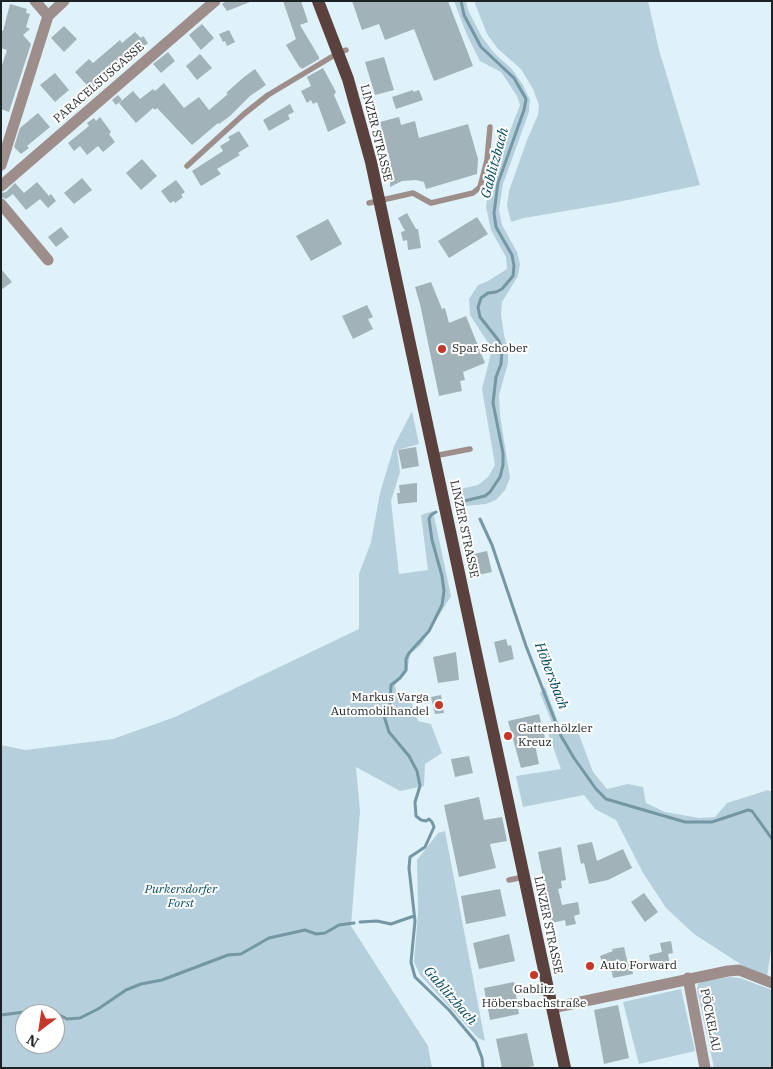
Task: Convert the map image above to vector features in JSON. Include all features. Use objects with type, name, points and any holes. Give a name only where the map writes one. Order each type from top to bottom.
[{"type":"main road","name":"LINZER STRASSE","points":[[318,1],[342,52],[348,80],[363,129],[374,202],[434,456],[565,1068]]},
{"type":"street","points":[[35,1],[48,16]]},
{"type":"street","points":[[1,165],[48,16],[64,1]]},
{"type":"street","name":"PARACELSUSGASSE","points":[[1,186],[215,1]]},
{"type":"street","points":[[1,204],[48,260]]},
{"type":"street","points":[[552,1008],[712,973],[739,970],[772,983]]},
{"type":"street","name":"PÖCKELAU","points":[[688,978],[705,1068]]},
{"type":"lane","points":[[187,166],[244,114],[268,95],[342,52]]},
{"type":"lane","points":[[374,202],[413,192],[431,203],[474,193],[480,187],[487,160],[490,126]]},
{"type":"lane","points":[[434,456],[470,449]]},
{"type":"lane","points":[[509,880],[524,877]]},
{"type":"green space","points":[[454,1],[466,1],[468,10],[482,37],[494,53],[512,69],[530,100],[529,112],[503,184],[499,210],[502,225],[517,252],[520,264],[518,276],[502,302],[501,314],[508,350],[508,363],[499,395],[500,415],[510,478],[505,490],[496,500],[486,504],[465,506],[458,504],[454,500],[451,491],[478,485],[488,477],[495,465],[482,389],[492,349],[470,315],[469,299],[478,285],[507,269],[506,257],[491,230],[486,207],[489,185],[520,105],[517,96],[501,72],[480,61],[467,35]]},
{"type":"green space","points":[[474,1],[648,1],[659,50],[700,185],[511,222],[507,206],[509,191],[538,115],[539,105],[533,89],[521,69],[498,49],[487,34]]},
{"type":"green space","name":"Purkersdorfer Forst","points":[[412,411],[419,444],[397,450],[400,472],[391,501],[399,574],[428,570],[421,515],[433,511],[451,596],[421,645],[410,654],[407,672],[395,685],[397,696],[409,695],[418,721],[431,724],[442,753],[425,764],[424,786],[400,791],[356,767],[360,811],[351,926],[428,1046],[432,1068],[1,1068],[1,745],[25,750],[113,739],[175,717],[359,629],[359,574],[371,542],[380,493],[394,446]]},
{"type":"green space","points":[[545,687],[559,725],[575,724],[593,772],[607,789],[628,784],[643,787],[646,803],[665,812],[699,818],[715,817],[727,803],[768,790],[772,792],[772,944],[767,977],[745,967],[694,934],[666,908],[643,873],[616,820],[595,809],[584,795],[523,807],[516,776],[561,769],[548,733],[554,728],[540,693]]},
{"type":"green space","points":[[445,831],[485,1041],[478,1038],[420,975],[414,962],[418,913],[417,860],[438,833]]},
{"type":"green space","points":[[730,977],[740,978],[772,990],[772,1068],[714,1068],[697,990],[698,984],[702,981]]},
{"type":"green space","points":[[681,989],[695,1051],[639,1064],[623,1002]]},
{"type":"building","points":[[226,1],[250,2],[227,11],[222,4]]},
{"type":"building","points":[[283,1],[301,1],[308,22],[300,25],[319,57],[319,59],[302,69],[286,45],[296,39]]},
{"type":"building","points":[[352,1],[448,1],[473,66],[434,81],[414,29],[385,40],[379,24],[362,30]]},
{"type":"building","points":[[10,4],[27,9],[26,13],[30,14],[26,27],[30,29],[23,35],[31,44],[9,112],[1,109],[1,68],[7,50],[1,48],[1,31],[3,31]]},
{"type":"building","points":[[202,24],[214,38],[201,50],[189,35]]},
{"type":"building","points":[[64,26],[77,39],[64,52],[51,38]]},
{"type":"building","points":[[229,30],[235,42],[227,46],[219,34]]},
{"type":"building","points":[[135,32],[141,38],[143,36],[148,43],[92,91],[75,72],[89,59],[93,63],[120,40],[122,43]]},
{"type":"building","points":[[168,52],[175,61],[161,73],[153,64]]},
{"type":"building","points":[[200,54],[212,68],[197,80],[186,66]]},
{"type":"building","points":[[384,57],[394,90],[375,95],[365,62]]},
{"type":"building","points":[[323,68],[336,92],[334,95],[346,123],[328,132],[317,102],[313,104],[311,100],[307,103],[301,91],[311,86],[307,77]]},
{"type":"building","points":[[255,69],[266,85],[250,96],[230,116],[218,123],[192,145],[157,108],[155,110],[153,108],[136,123],[119,103],[133,91],[140,99],[153,89],[155,91],[164,83],[184,108],[199,97],[209,110]]},
{"type":"building","points":[[55,73],[69,90],[55,102],[40,85]]},
{"type":"building","points":[[413,90],[413,92],[419,90],[423,100],[396,109],[392,97]]},
{"type":"building","points":[[118,95],[122,100],[116,105],[112,100]]},
{"type":"building","points":[[290,104],[294,112],[288,115],[290,119],[269,131],[263,120]]},
{"type":"building","points":[[38,113],[50,127],[27,146],[29,148],[21,154],[14,147],[20,128]]},
{"type":"building","points":[[100,117],[111,132],[109,134],[115,142],[103,152],[98,146],[87,155],[80,146],[74,151],[68,143],[89,126],[87,123],[94,118],[96,121]]},
{"type":"building","points":[[399,117],[401,125],[415,121],[419,138],[468,124],[478,159],[477,174],[426,189],[424,182],[416,180],[402,181],[390,187],[388,162],[390,160],[380,122]]},
{"type":"building","points":[[239,131],[249,146],[238,153],[240,155],[217,169],[221,174],[201,186],[192,171],[223,151],[220,146],[230,140],[228,137]]},
{"type":"building","points":[[142,159],[157,176],[141,190],[126,173]]},
{"type":"building","points":[[82,178],[92,190],[74,204],[64,193]]},
{"type":"building","points":[[176,180],[185,192],[181,195],[183,197],[175,203],[174,201],[170,203],[161,191]]},
{"type":"building","points":[[37,182],[56,201],[48,208],[40,199],[26,210],[13,194],[6,199],[1,197],[1,193],[6,192],[15,183],[24,193]]},
{"type":"building","points":[[407,213],[416,229],[418,229],[421,248],[408,250],[407,240],[403,241],[401,232],[405,231],[398,218]]},
{"type":"building","points":[[477,217],[488,234],[449,258],[438,241]]},
{"type":"building","points":[[328,219],[342,244],[311,261],[296,236]]},
{"type":"building","points":[[61,227],[69,237],[56,247],[48,237]]},
{"type":"building","points":[[1,269],[12,282],[1,290]]},
{"type":"building","name":"Spar Schober","points":[[431,282],[442,309],[445,308],[449,323],[466,316],[485,363],[463,372],[465,380],[460,381],[462,391],[439,396],[415,287]]},
{"type":"building","points":[[367,305],[373,317],[368,319],[373,329],[353,339],[342,316]]},
{"type":"building","points":[[416,447],[419,466],[402,469],[398,450]]},
{"type":"building","points":[[417,483],[417,502],[398,504],[397,493],[400,493],[399,485]]},
{"type":"building","points":[[487,551],[492,572],[478,575],[474,554]]},
{"type":"building","points":[[506,639],[508,646],[511,645],[514,659],[499,663],[494,642]]},
{"type":"building","points":[[456,652],[459,680],[438,683],[433,657]]},
{"type":"building","points":[[441,695],[444,713],[435,714],[431,697]]},
{"type":"building","points":[[539,714],[545,738],[534,740],[539,764],[521,768],[508,721]]},
{"type":"building","points":[[469,756],[473,773],[455,777],[451,759]]},
{"type":"building","points":[[479,797],[484,820],[502,817],[507,841],[490,844],[496,868],[459,877],[444,805]]},
{"type":"building","points":[[592,842],[597,861],[623,849],[632,868],[608,880],[589,884],[584,863],[581,864],[577,845]]},
{"type":"building","points":[[561,847],[566,880],[561,881],[562,888],[558,889],[562,905],[578,902],[580,914],[574,916],[576,924],[566,926],[565,920],[552,923],[538,852]]},
{"type":"building","points":[[500,889],[506,916],[466,924],[461,896]]},
{"type":"building","points":[[644,893],[658,912],[645,922],[631,902]]},
{"type":"building","points":[[509,934],[515,961],[479,969],[473,943]]},
{"type":"building","points":[[671,941],[673,953],[668,954],[670,965],[652,968],[649,955],[662,952],[660,943]]},
{"type":"building","points":[[624,947],[628,964],[631,963],[633,974],[613,978],[610,963],[603,965],[600,956],[613,951],[612,949]]},
{"type":"building","points":[[514,982],[519,1014],[490,1020],[484,988]]},
{"type":"building","points":[[618,1005],[629,1058],[604,1064],[594,1010]]},
{"type":"building","points":[[527,1033],[534,1066],[502,1068],[496,1039]]},
{"type":"waterway","name":"Gablitzbach","points":[[456,503],[485,496],[490,492],[500,477],[503,465],[503,453],[493,403],[502,350],[499,341],[480,317],[478,307],[481,298],[488,293],[502,289],[513,276],[512,255],[496,227],[494,213],[498,183],[524,110],[526,99],[514,78],[481,47],[464,15],[461,1]]},
{"type":"waterway","name":"Gablitzbach","points":[[436,512],[429,519],[432,540],[442,576],[444,591],[442,605],[429,631],[409,653],[406,659],[406,670],[391,685],[390,704],[384,716],[389,732],[409,756],[417,771],[420,786],[415,802],[416,816],[421,820],[426,821],[429,819],[434,827],[425,847],[410,857],[409,868],[415,921],[411,962],[415,977],[449,1010],[476,1042],[482,1058],[483,1068]]},
{"type":"waterway","name":"Höbersbach","points":[[480,519],[492,545],[526,646],[561,736],[596,789],[606,799],[685,822],[712,822],[748,810],[752,811],[772,839]]},
{"type":"waterway","points":[[360,922],[377,921],[391,924],[414,916]]},
{"type":"waterway","points":[[1,1015],[48,1009],[67,1019],[80,1018],[98,1009],[126,990],[141,984],[162,980],[228,955],[241,954],[269,938],[305,930],[316,934],[325,933],[339,925],[354,923]]},
{"type":"place","name":"Spar Schober","points":[[442,349]]},
{"type":"place","name":"Markus Varga Automobilhandel","points":[[439,705]]},
{"type":"place","name":"Gatterhölzler Kreuz","points":[[508,736]]},
{"type":"place","name":"Auto Forward","points":[[590,966]]},
{"type":"place","name":"Gablitz Höbersbachstraße","points":[[534,975]]}]
